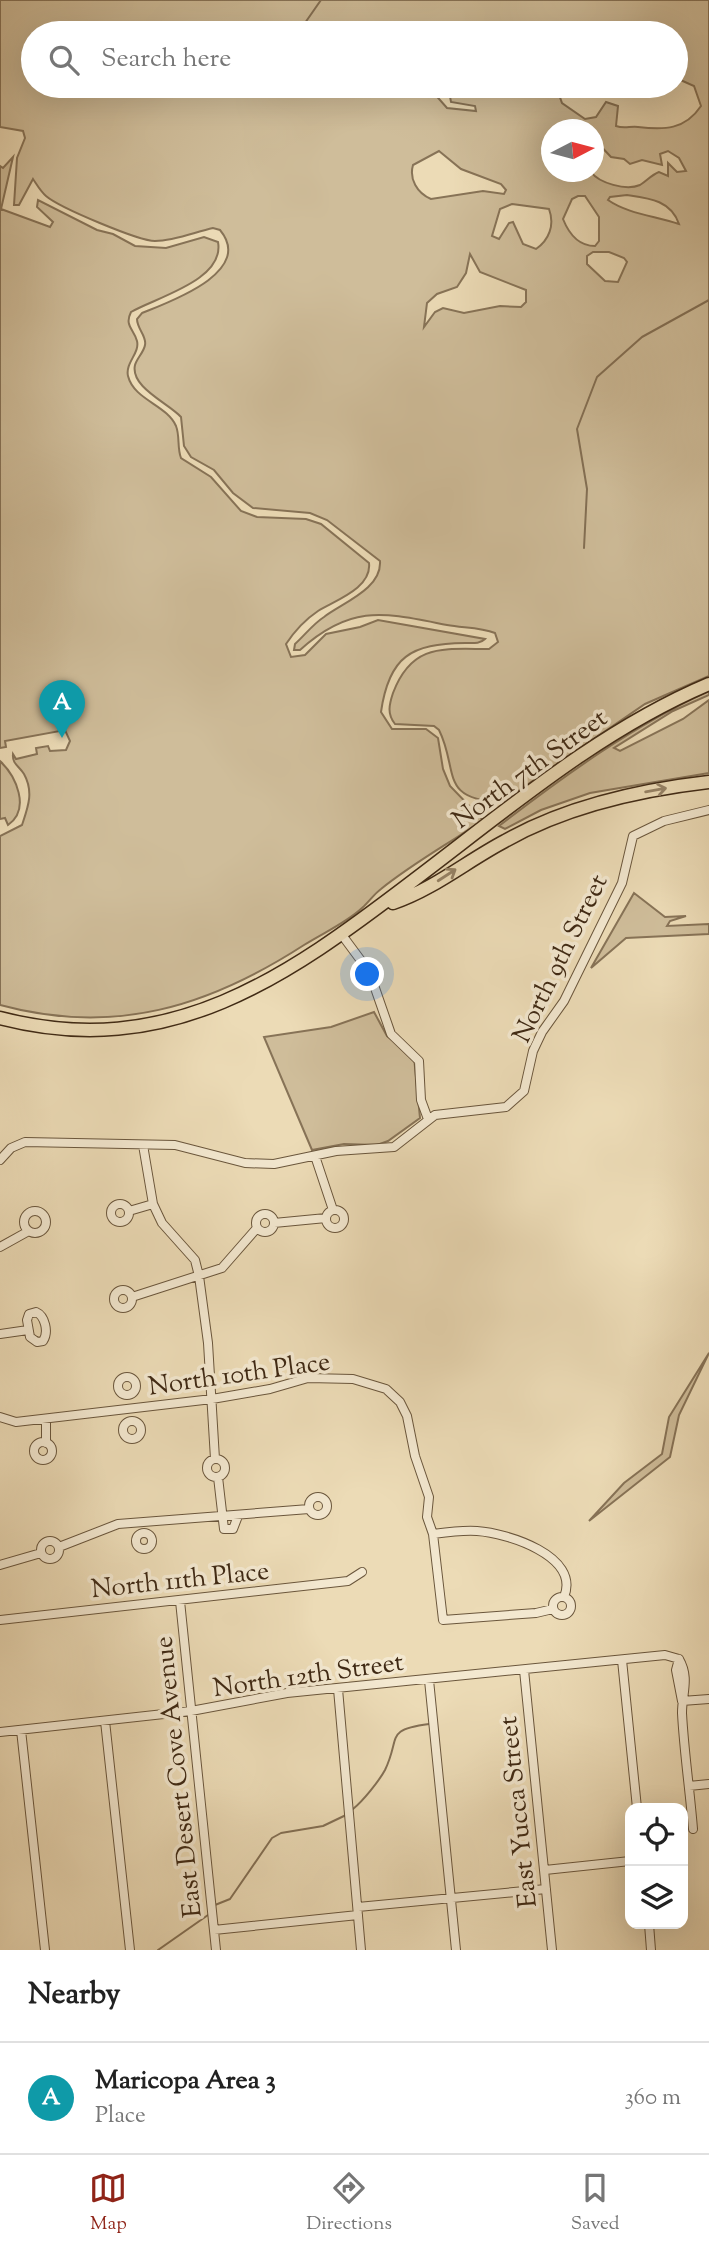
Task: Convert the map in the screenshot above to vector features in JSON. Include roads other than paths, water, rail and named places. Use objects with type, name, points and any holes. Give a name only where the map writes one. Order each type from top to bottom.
[{"type":"main road","name":"North 7th Street","points":[[0,1018],[41,1026],[81,1029],[131,1027],[208,1010],[246,994],[386,905],[578,757],[648,713],[709,684]]},
{"type":"main road","name":"North 7th Street","points":[[386,905],[419,894],[503,841],[563,814],[647,791],[709,782]]},
{"type":"street","name":"North 9th Street","points":[[0,1160],[11,1148],[25,1142],[174,1145],[259,1164],[336,1151],[394,1147],[435,1115],[506,1107],[524,1091],[533,1051],[542,1032],[564,1001],[622,883],[633,836],[664,821],[709,810]]},
{"type":"street","points":[[342,935],[362,962],[375,988],[391,1034],[419,1061],[421,1100],[428,1119]]},
{"type":"street","points":[[143,1144],[153,1204],[162,1223],[195,1261],[199,1276],[212,1399],[215,1459],[225,1466],[223,1474],[218,1477],[223,1526],[229,1531],[237,1525],[238,1516]]},
{"type":"street","points":[[315,1156],[333,1210],[343,1214],[344,1223],[333,1228],[326,1218]]},
{"type":"street","points":[[129,1211],[153,1204]]},
{"type":"street","points":[[274,1223],[326,1218],[333,1210]]},
{"type":"street","points":[[132,1297],[222,1268],[257,1228],[257,1219],[264,1214],[272,1217],[274,1223]]},
{"type":"street","points":[[257,1228],[268,1232],[274,1223]]},
{"type":"street","points":[[0,1247],[27,1231]]},
{"type":"street","points":[[0,1334],[28,1330]]},
{"type":"street","name":"North 10th Place","points":[[0,1417],[16,1422],[129,1410],[270,1389],[307,1378],[328,1377],[372,1383],[393,1395],[407,1416],[415,1456],[429,1497],[427,1517],[433,1534]]},
{"type":"street","name":"North 10th Place","points":[[128,1395],[130,1420]]},
{"type":"street","points":[[46,1419],[46,1443]]},
{"type":"street","points":[[59,1547],[118,1524],[310,1508]]},
{"type":"street","points":[[141,1521],[143,1532]]},
{"type":"street","points":[[553,1609],[536,1613],[443,1620],[433,1534],[476,1531],[497,1534],[550,1556],[563,1569],[566,1587],[564,1597]]},
{"type":"street","points":[[47,1541],[55,1542],[59,1547],[58,1555],[53,1559],[47,1559],[41,1553],[41,1547],[47,1541]]},
{"type":"street","points":[[0,1565],[41,1553]]},
{"type":"street","name":"North 11th Place","points":[[0,1620],[348,1581],[362,1572]]},
{"type":"street","points":[[553,1609],[554,1601],[564,1597]]},
{"type":"street","points":[[553,1609],[561,1615],[569,1612],[571,1604],[564,1597]]},
{"type":"street","name":"East Desert Cove Avenue","points":[[180,1601],[216,1950]]},
{"type":"street","name":"North 12th Street","points":[[0,1732],[191,1712],[288,1693],[665,1655],[678,1659],[683,1667],[686,1692],[682,1701]]},
{"type":"street","points":[[622,1661],[636,1803]]},
{"type":"street","name":"East Yucca Street","points":[[524,1670],[552,1950]]},
{"type":"street","points":[[429,1679],[456,1950]]},
{"type":"street","points":[[338,1689],[361,1950]]},
{"type":"street","points":[[693,1829],[682,1701],[709,1699]]},
{"type":"street","points":[[105,1721],[130,1950]]},
{"type":"street","points":[[21,1730],[45,1950]]},
{"type":"street","points":[[689,1786],[709,1784]]},
{"type":"street","points":[[545,1870],[625,1862]]},
{"type":"street","points":[[214,1930],[451,1898],[546,1889]]},
{"type":"street","points":[[649,1929],[651,1950]]},
{"type":"waterway","points":[[306,21],[321,0]]},
{"type":"waterway","points":[[584,548],[587,489],[577,429],[597,377],[642,337],[709,300]]},
{"type":"waterway","points":[[353,1809],[382,1775],[400,1732],[429,1724]]},
{"type":"waterway","points":[[215,1905],[230,1899],[272,1838],[281,1833],[323,1826],[346,1815]]},
{"type":"waterway","points":[[158,1950],[208,1915]]},
{"type":"place","name":"Maricopa Area 3","points":[[62,738]]}]
